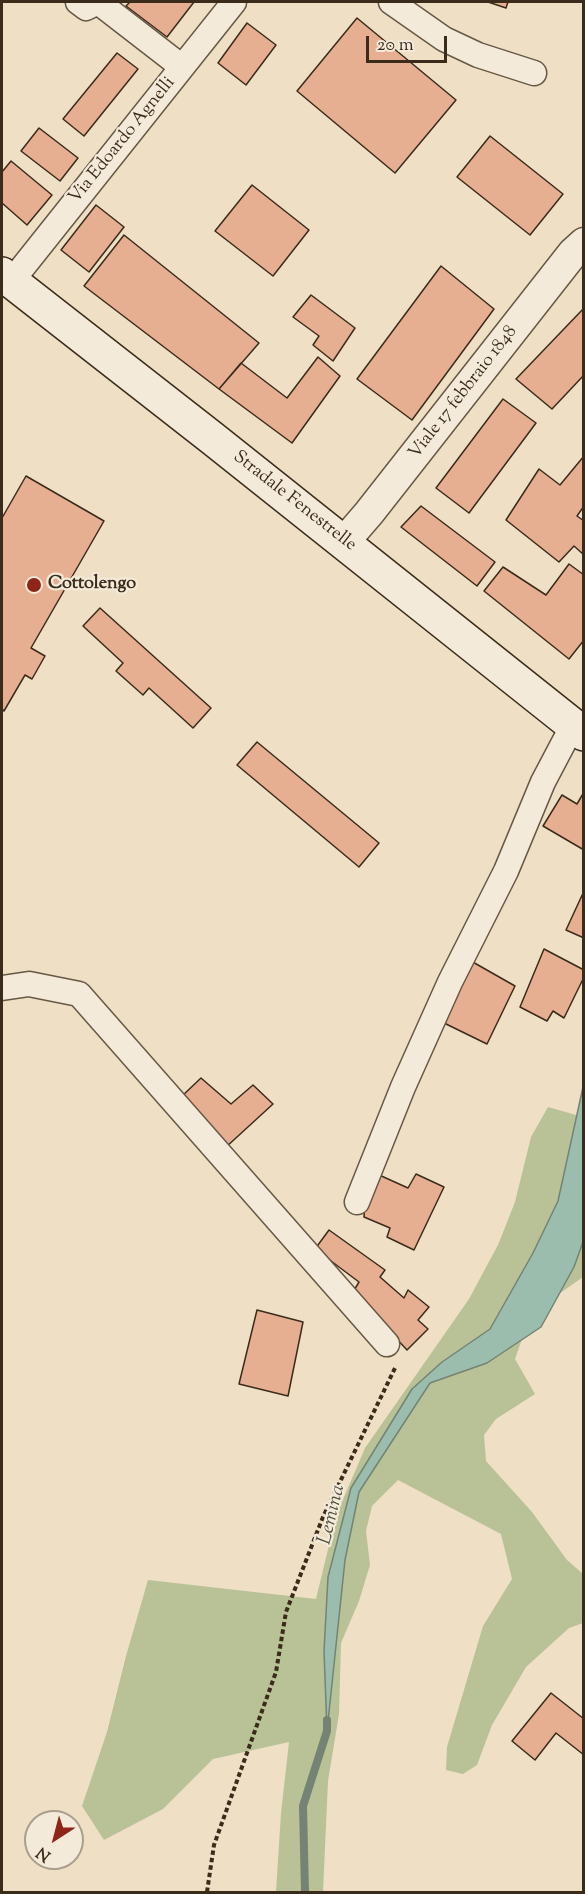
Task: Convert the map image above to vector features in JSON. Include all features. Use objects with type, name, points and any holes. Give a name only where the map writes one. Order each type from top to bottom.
[{"type":"main road","name":"Stradale Fenestrelle","points":[[6,278],[344,542],[578,729]]},
{"type":"street","points":[[78,2],[86,8],[98,2],[182,67]]},
{"type":"street","name":"Via Edoardo Agnelli","points":[[6,278],[234,2]]},
{"type":"street","points":[[391,2],[444,39],[478,55],[534,73]]},
{"type":"street","name":"Viale 17 febbraio 1848","points":[[344,542],[573,253],[584,243]]},
{"type":"street","points":[[357,1202],[450,982],[506,871],[543,782],[578,729]]},
{"type":"street","points":[[2,988],[29,984],[79,994],[387,1344]]},
{"type":"path","points":[[207,1893],[214,1845],[276,1672],[286,1612],[323,1516],[395,1369],[387,1344]]},
{"type":"shaded area","points":[[583,1087],[583,1242],[574,1267],[541,1327],[487,1363],[430,1383],[359,1492],[345,1560],[327,1731],[324,1651],[328,1577],[351,1488],[412,1389],[442,1362],[490,1329],[533,1253],[558,1201]]},
{"type":"shaded area","points":[[548,1107],[583,1117],[583,1277],[529,1319],[515,1359],[535,1394],[496,1419],[484,1435],[486,1461],[532,1512],[567,1560],[583,1574],[583,1623],[569,1628],[526,1667],[492,1725],[477,1765],[463,1774],[446,1770],[447,1747],[483,1626],[512,1579],[501,1534],[398,1480],[372,1506],[366,1531],[370,1565],[359,1601],[341,1643],[339,1714],[328,1781],[323,1892],[276,1892],[281,1813],[289,1742],[213,1759],[163,1809],[104,1840],[82,1806],[107,1732],[148,1580],[316,1599],[336,1516],[365,1448],[469,1299],[498,1245],[515,1202],[531,1137]]},
{"type":"building","points":[[130,2],[194,2],[167,37],[126,6]]},
{"type":"building","points":[[488,2],[508,2],[506,8]]},
{"type":"building","points":[[357,18],[456,100],[395,173],[297,91]]},
{"type":"building","points":[[247,23],[276,45],[246,85],[218,63]]},
{"type":"building","points":[[117,53],[138,69],[84,136],[63,119]]},
{"type":"building","points":[[39,128],[78,158],[60,181],[21,151]]},
{"type":"building","points":[[490,136],[563,194],[530,235],[457,177]]},
{"type":"building","points":[[11,161],[52,195],[27,225],[2,203],[2,172]]},
{"type":"building","points":[[252,185],[309,230],[273,276],[215,231]]},
{"type":"building","points":[[96,205],[124,227],[89,272],[61,250]]},
{"type":"building","points":[[124,235],[259,343],[219,389],[84,286]]},
{"type":"building","points":[[441,266],[494,309],[412,420],[357,379]]},
{"type":"building","points":[[311,295],[355,328],[333,361],[313,345],[319,336],[293,317]]},
{"type":"building","points":[[584,308],[584,375],[552,409],[516,379]]},
{"type":"building","points":[[318,357],[340,376],[292,443],[219,389],[241,363],[287,398]]},
{"type":"building","points":[[503,399],[536,423],[469,513],[436,488]]},
{"type":"building","points":[[584,456],[584,506],[577,516],[584,521],[584,555],[574,546],[559,562],[506,520],[539,469],[560,485]]},
{"type":"building","name":"Cottolengo","points":[[26,476],[104,521],[31,648],[45,656],[32,679],[25,675],[4,711],[2,709],[2,518]]},
{"type":"building","points":[[421,506],[495,562],[477,586],[401,527]]},
{"type":"building","points":[[569,564],[584,575],[584,640],[569,659],[484,591],[503,567],[546,595]]},
{"type":"building","points":[[100,608],[211,708],[193,728],[149,688],[143,695],[116,671],[123,663],[83,626]]},
{"type":"building","points":[[257,742],[379,843],[359,867],[237,765]]},
{"type":"building","points":[[584,792],[584,850],[543,826],[562,795],[577,804]]},
{"type":"building","points":[[584,891],[584,938],[566,930]]},
{"type":"building","points":[[544,949],[584,970],[584,977],[564,1018],[553,1011],[547,1021],[520,1007]]},
{"type":"building","points":[[471,961],[515,986],[487,1044],[444,1023]]},
{"type":"building","points":[[201,1078],[231,1104],[253,1085],[273,1104],[225,1148],[181,1097]]},
{"type":"building","points":[[377,1174],[408,1188],[416,1174],[444,1187],[414,1250],[387,1237],[390,1228],[364,1217],[365,1201]]},
{"type":"building","points":[[329,1230],[385,1270],[380,1277],[404,1298],[408,1290],[429,1307],[418,1320],[428,1329],[407,1350],[353,1292],[359,1282],[315,1249]]},
{"type":"building","points":[[257,1310],[303,1322],[288,1396],[239,1384]]},
{"type":"building","points":[[551,1693],[584,1719],[584,1755],[556,1733],[535,1760],[512,1741]]},
{"type":"waterway","name":"Lemina","points":[[305,1892],[303,1806],[327,1731],[327,1720]]},
{"type":"place","name":"Cottolengo","points":[[34,585]]}]
